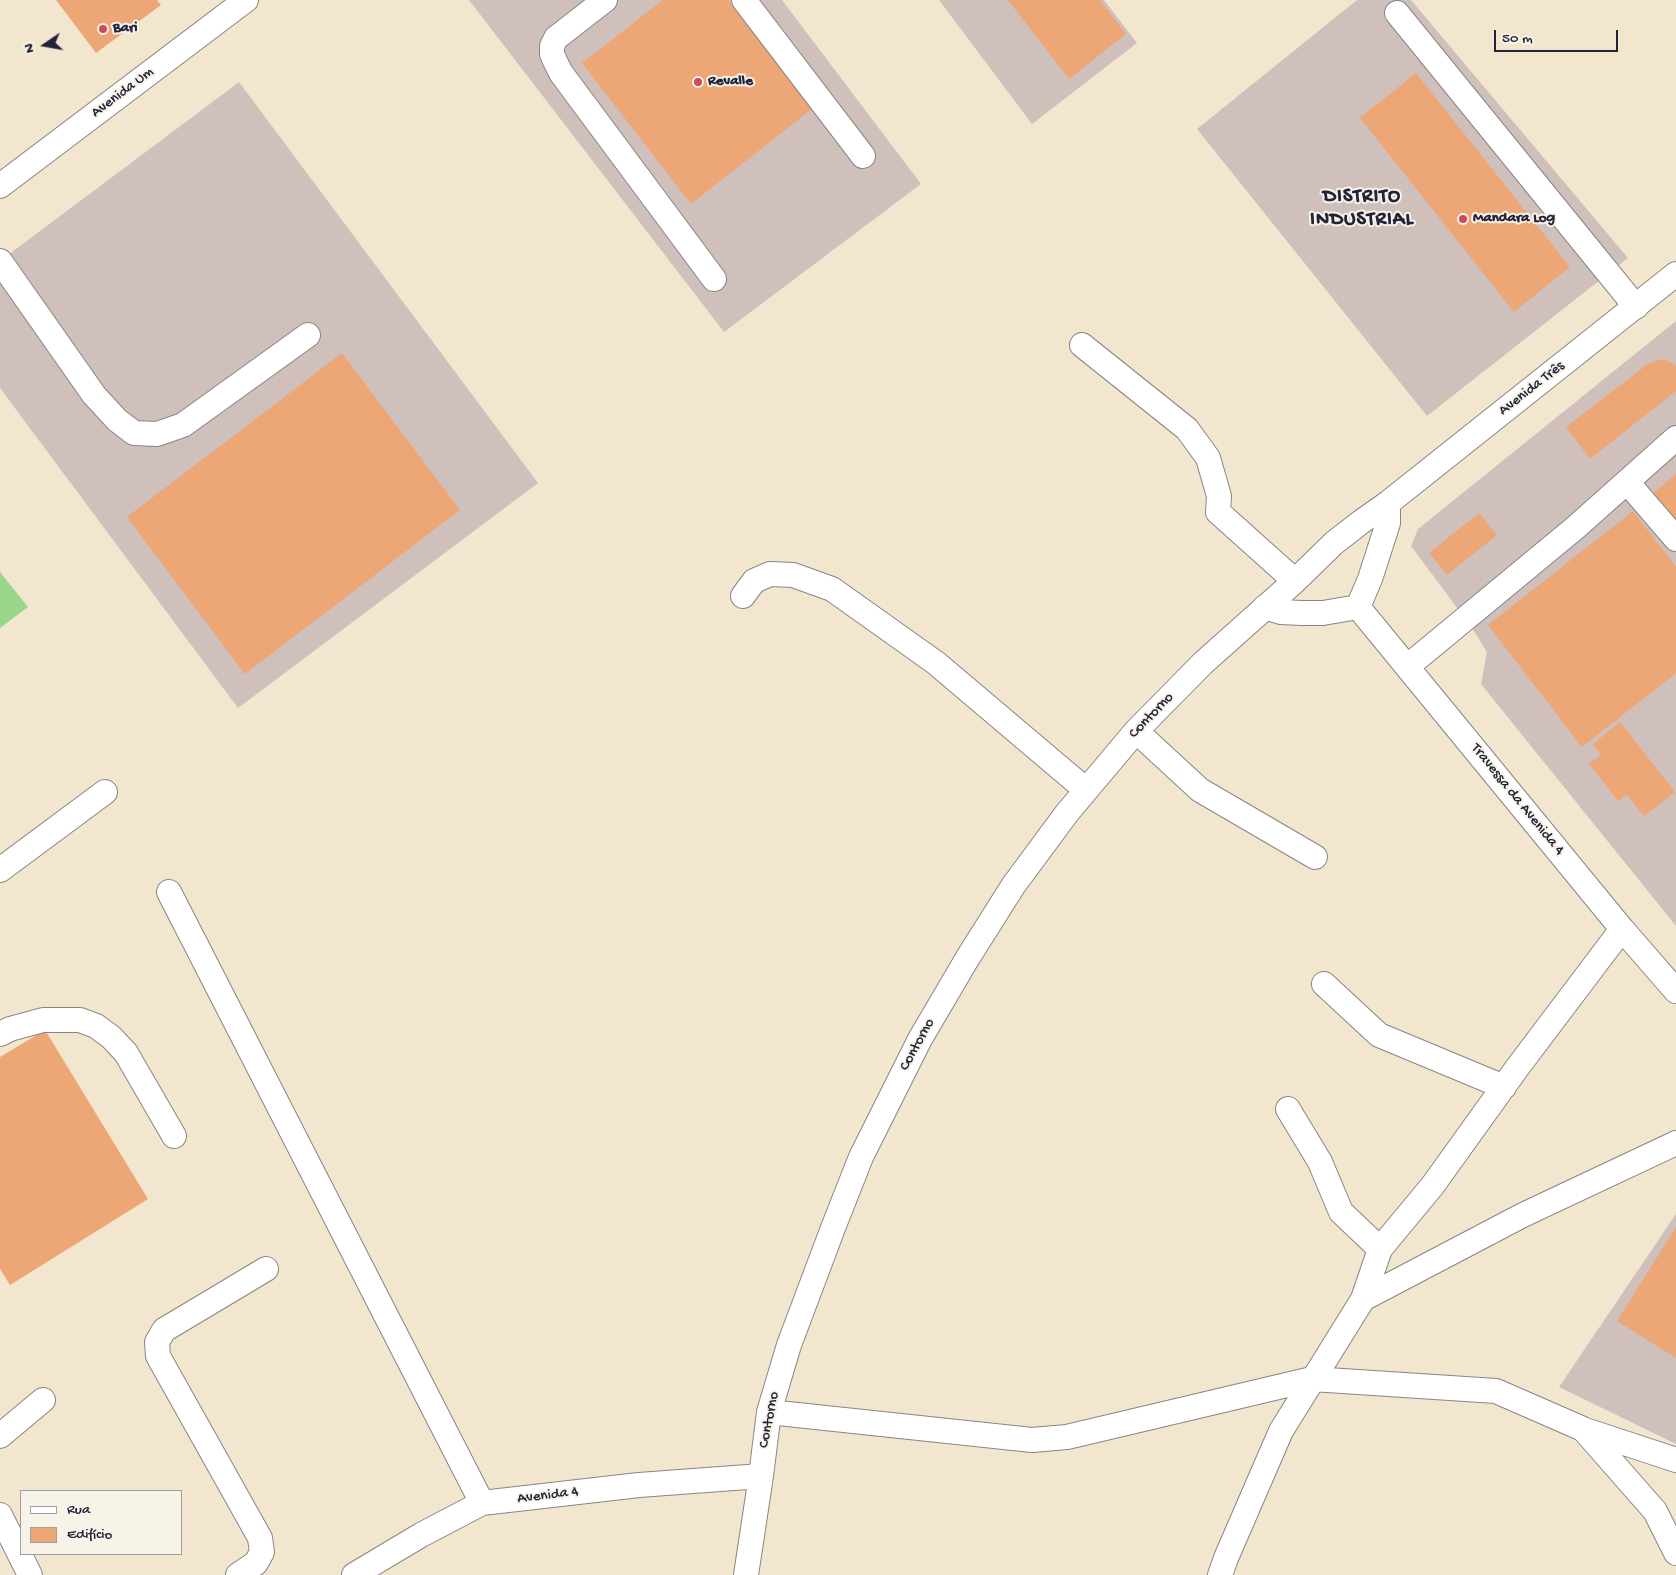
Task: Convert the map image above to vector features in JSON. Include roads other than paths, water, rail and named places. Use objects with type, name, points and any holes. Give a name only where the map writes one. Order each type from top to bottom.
[{"type":"street","name":"Avenida Um","points":[[0,186],[246,0]]},
{"type":"street","points":[[605,0],[556,38],[552,46],[555,62],[561,73],[714,279]]},
{"type":"street","points":[[744,0],[863,156]]},
{"type":"street","points":[[1397,13],[1636,307]]},
{"type":"street","points":[[0,261],[94,395],[117,420],[134,433],[157,434],[183,425],[308,335]]},
{"type":"street","name":"Avenida Três","points":[[1295,581],[1334,543],[1360,522],[1388,503],[1676,274]]},
{"type":"street","points":[[1082,345],[1187,429],[1208,458],[1220,496],[1218,512],[1295,581]]},
{"type":"street","points":[[1408,666],[1574,528],[1676,438]]},
{"type":"street","points":[[1627,482],[1676,539]]},
{"type":"street","points":[[1265,607],[1281,612],[1302,613],[1323,613],[1358,608],[1370,579],[1388,523],[1388,503]]},
{"type":"street","points":[[743,596],[754,581],[770,574],[781,573],[832,588],[936,664],[1086,790]]},
{"type":"street","name":"Contorno","points":[[746,1575],[769,1412],[789,1344],[822,1254],[861,1157],[920,1039],[1013,886],[1086,790],[1136,731],[1204,663],[1295,581]]},
{"type":"street","name":"Travessa da Avenida 4","points":[[1358,608],[1408,666],[1622,929],[1676,991]]},
{"type":"street","points":[[1136,731],[1200,790],[1315,857]]},
{"type":"street","points":[[0,870],[105,792]]},
{"type":"street","points":[[169,892],[482,1503]]},
{"type":"street","points":[[1220,1575],[1280,1431],[1363,1299],[1380,1248],[1433,1185],[1622,929]]},
{"type":"street","points":[[1324,984],[1379,1035],[1504,1087]]},
{"type":"street","points":[[0,1034],[43,1020],[80,1020],[96,1026],[111,1037],[126,1053],[174,1136]]},
{"type":"street","points":[[1288,1109],[1320,1162],[1341,1212],[1380,1248]]},
{"type":"street","points":[[1363,1299],[1522,1215],[1676,1143]]},
{"type":"street","points":[[238,1575],[256,1563],[262,1552],[260,1538],[158,1356],[157,1342],[164,1330],[266,1269]]},
{"type":"street","points":[[769,1412],[1032,1440],[1068,1437],[1312,1379],[1496,1391],[1583,1429],[1676,1460]]},
{"type":"street","points":[[0,1436],[43,1400]]},
{"type":"street","points":[[1583,1429],[1655,1510],[1676,1553]]},
{"type":"street","name":"Avenida 4","points":[[354,1575],[421,1535],[482,1503],[639,1485],[761,1476]]},
{"type":"street","points":[[0,1515],[30,1575]]},
{"type":"place","name":"Bari","points":[[103,29]]},
{"type":"place","name":"Revalle","points":[[698,82]]},
{"type":"place","name":"Mandara Log","points":[[1463,219]]},
{"type":"district","name":"DISTRITO INDUSTRIAL","points":[[1362,210]]}]
